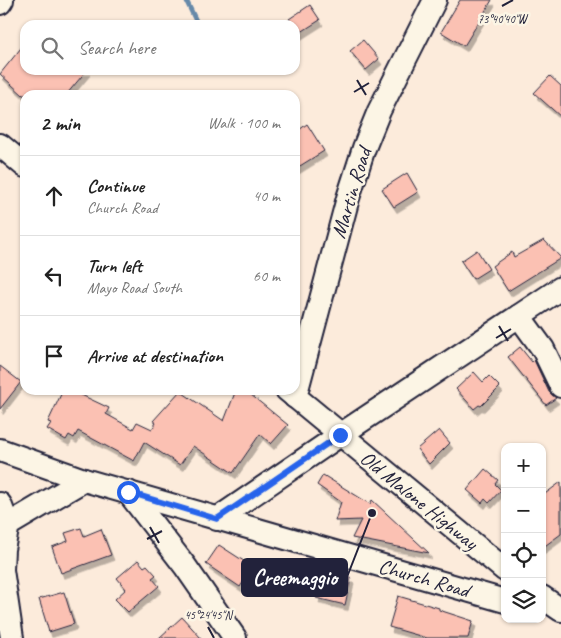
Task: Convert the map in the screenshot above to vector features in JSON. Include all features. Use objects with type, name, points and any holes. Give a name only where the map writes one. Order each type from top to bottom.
[{"type":"street","name":"Martin Road","points":[[300,363],[364,148],[379,111],[435,0]]},
{"type":"street","points":[[0,145],[20,162]]},
{"type":"street","points":[[217,519],[561,288]]},
{"type":"street","points":[[520,316],[543,349],[561,386]]},
{"type":"street","name":"Old Malone Highway","points":[[292,395],[501,567]]},
{"type":"street","name":"Church Road","points":[[0,450],[84,480],[501,600]]},
{"type":"street","points":[[12,638],[1,570],[4,514],[84,480]]},
{"type":"street","points":[[128,492],[185,566],[234,638]]},
{"type":"street","points":[[546,600],[561,610]]},
{"type":"street","points":[[546,613],[561,617]]},
{"type":"building","points":[[460,0],[492,0],[464,46],[441,32]]},
{"type":"building","points":[[310,5],[320,20],[300,33],[300,20],[289,19]]},
{"type":"building","points":[[363,40],[379,59],[366,70],[350,51]]},
{"type":"building","points":[[20,49],[20,75],[83,75],[70,90],[20,90],[20,92],[0,74]]},
{"type":"building","points":[[550,76],[561,86],[561,117],[534,93]]},
{"type":"building","points":[[307,124],[324,151],[300,166],[300,129]]},
{"type":"building","points":[[407,173],[418,192],[394,207],[382,189]]},
{"type":"building","points":[[544,240],[561,258],[508,291],[492,266],[512,252],[514,257]]},
{"type":"building","points":[[477,250],[489,269],[473,279],[461,261]]},
{"type":"building","points":[[520,347],[532,362],[534,360],[549,392],[556,398],[546,405],[508,357]]},
{"type":"building","points":[[0,366],[20,381],[20,383],[0,409]]},
{"type":"building","points":[[474,372],[483,382],[489,376],[500,387],[481,406],[479,405],[474,409],[456,389]]},
{"type":"building","points":[[61,395],[82,395],[109,408],[106,414],[133,429],[137,422],[152,429],[156,423],[153,421],[176,395],[186,395],[224,421],[234,395],[251,395],[288,425],[271,444],[260,434],[233,473],[193,446],[180,465],[144,442],[134,461],[78,431],[74,438],[69,435],[66,440],[47,429],[51,423],[48,422]]},
{"type":"building","points":[[439,430],[450,443],[429,464],[417,449]]},
{"type":"building","points":[[485,469],[498,480],[495,484],[501,490],[489,503],[485,499],[482,503],[467,490]]},
{"type":"building","points":[[323,475],[370,504],[372,500],[429,553],[352,538],[361,520],[335,521],[341,502],[317,485]]},
{"type":"building","points":[[561,482],[561,534],[546,545],[546,533],[546,493]]},
{"type":"building","points":[[81,528],[84,536],[101,529],[111,555],[61,573],[52,547],[68,541],[65,533]]},
{"type":"building","points":[[219,545],[253,567],[240,587],[206,564]]},
{"type":"building","points":[[138,560],[144,567],[147,565],[156,575],[152,578],[159,586],[128,612],[115,599],[126,589],[117,578]]},
{"type":"building","points":[[335,574],[351,578],[345,605],[316,598],[320,577],[334,580]]},
{"type":"building","points":[[64,592],[74,624],[49,632],[39,599]]},
{"type":"building","points":[[398,596],[439,608],[439,610],[473,621],[468,638],[427,638],[389,627]]},
{"type":"building","points":[[182,617],[201,638],[159,638]]},
{"type":"waterway","points":[[186,0],[196,20]]},
{"type":"place","name":"Creemaggio","points":[[372,513]]},
{"type":"route","points":[[128,492],[217,519],[340,435]]}]
